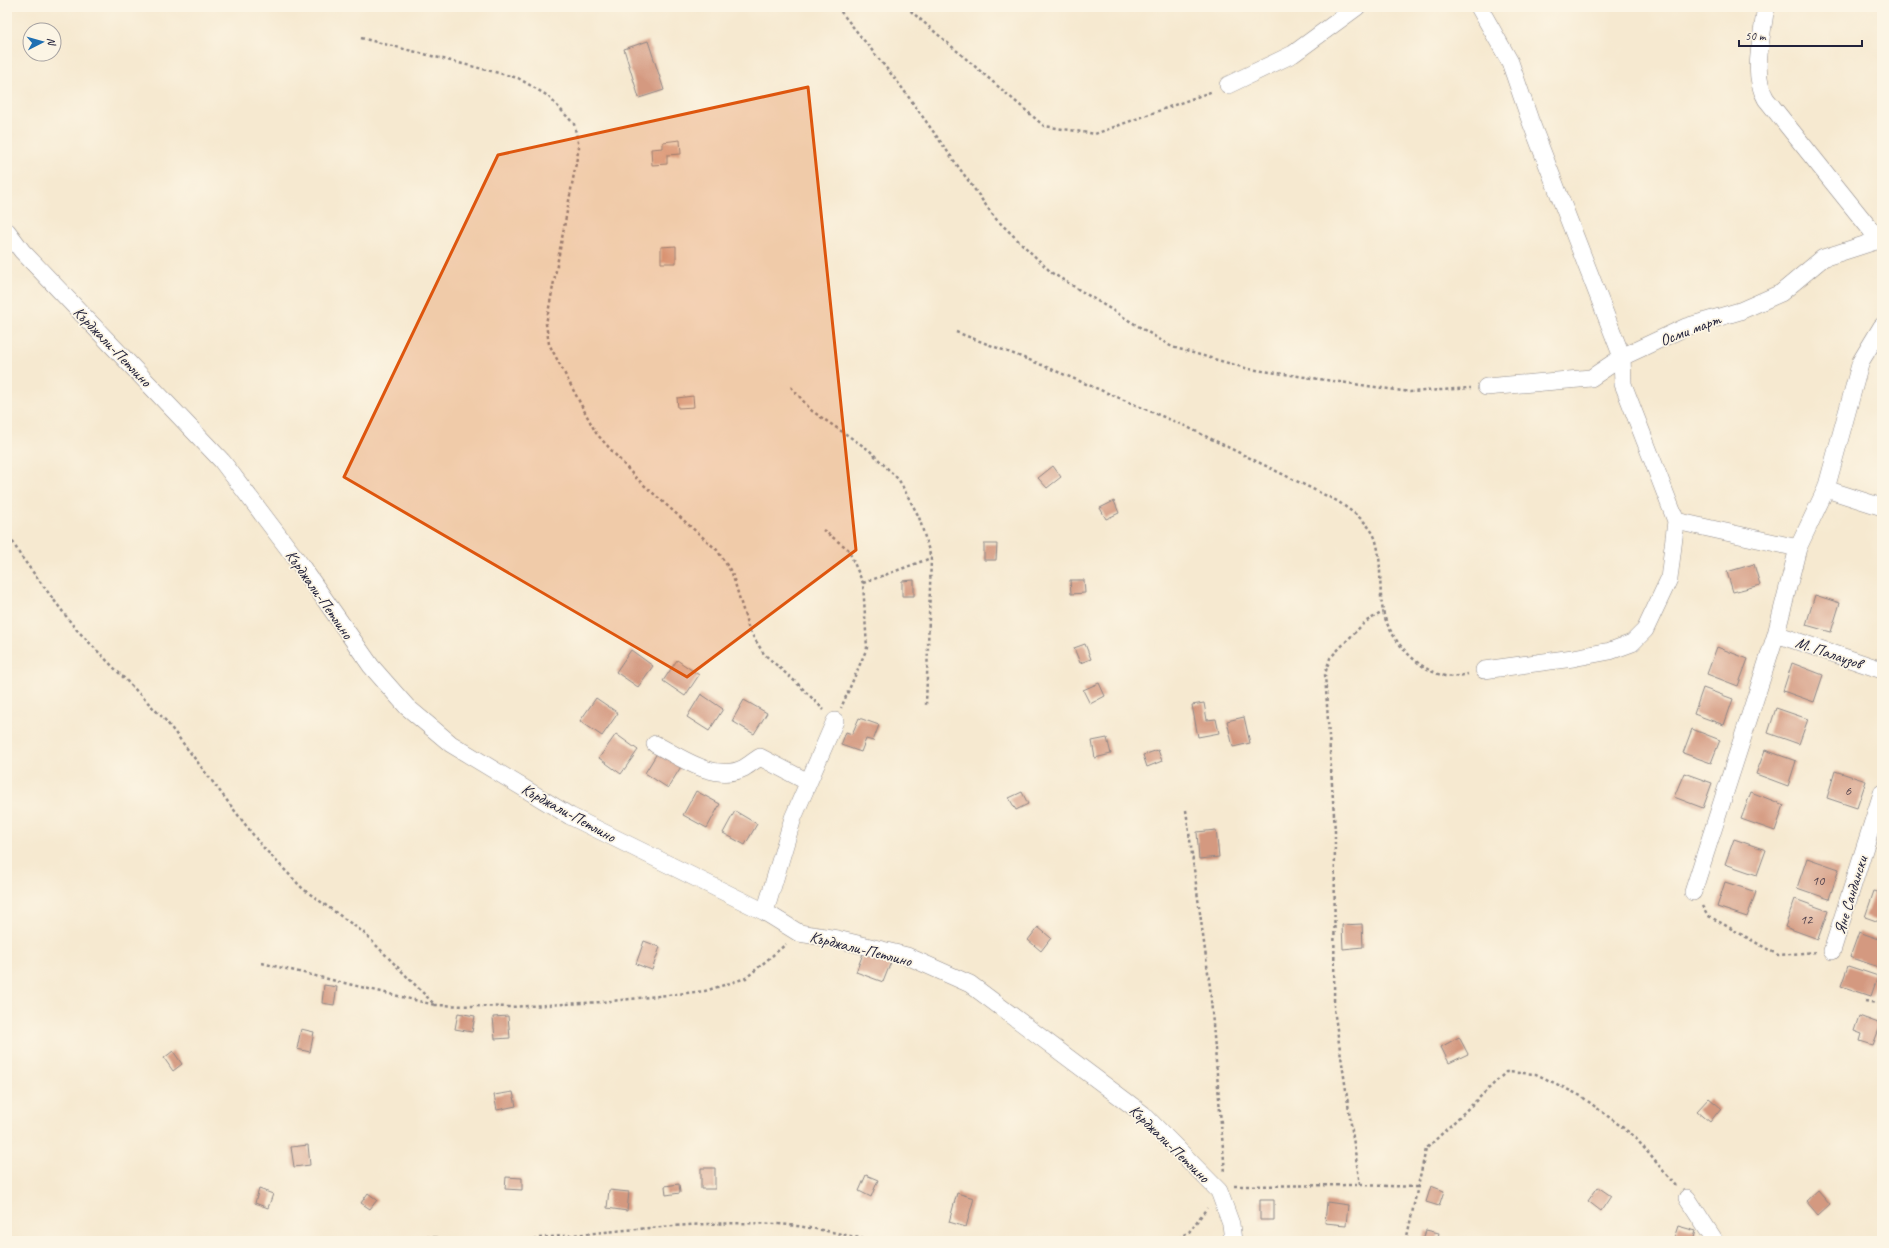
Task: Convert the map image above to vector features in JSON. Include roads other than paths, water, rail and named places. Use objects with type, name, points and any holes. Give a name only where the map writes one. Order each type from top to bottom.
[{"type":"street","points":[[1228,85],[1293,54],[1357,7]]},
{"type":"street","points":[[1479,7],[1510,62],[1530,120],[1622,357],[1623,384],[1676,521],[1669,579],[1645,630],[1632,643],[1610,651],[1573,658],[1484,670]]},
{"type":"street","points":[[1767,7],[1765,12],[1759,64],[1761,90],[1766,99],[1880,241]]},
{"type":"street","name":"Кърджали-Петлино","points":[[7,231],[22,251],[222,461],[300,564],[371,666],[407,707],[451,744],[570,816],[765,912],[799,933],[837,939],[906,956],[970,984],[1143,1114],[1222,1188],[1231,1224],[1233,1241]]},
{"type":"street","name":"Осми март","points":[[1486,386],[1591,378],[1622,357],[1686,327],[1740,311],[1781,293],[1823,258],[1880,241]]},
{"type":"street","points":[[1693,892],[1776,634],[1798,548],[1826,489],[1861,361],[1882,326]]},
{"type":"street","points":[[1826,489],[1882,508]]},
{"type":"street","points":[[1676,521],[1798,548]]},
{"type":"street","name":"М. Палаузов","points":[[1776,634],[1882,670]]},
{"type":"street","points":[[765,912],[793,818],[835,721]]},
{"type":"street","points":[[654,744],[696,766],[721,773],[743,768],[760,757],[808,782]]},
{"type":"street","name":"Яне Сандански","points":[[1832,951],[1882,793]]},
{"type":"street","points":[[1687,1198],[1715,1241]]}]
